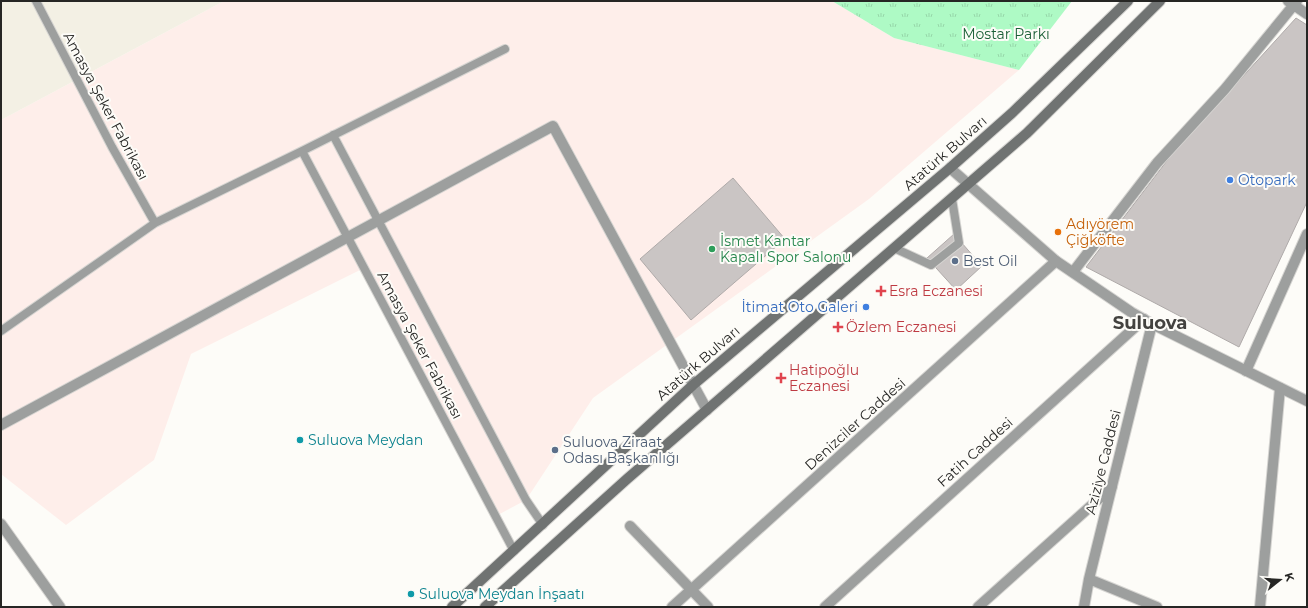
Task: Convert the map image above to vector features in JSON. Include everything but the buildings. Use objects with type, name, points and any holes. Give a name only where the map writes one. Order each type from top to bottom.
[{"type":"main road","name":"Atatürk Bulvarı","points":[[452,607],[543,525],[693,385],[950,168],[1012,113],[1128,1]]},
{"type":"main road","points":[[485,607],[603,500],[1027,133],[1160,1]]},
{"type":"street","points":[[1073,272],[1157,163],[1225,89],[1293,2],[1307,14]]},
{"type":"street","points":[[1,425],[553,126],[707,410]]},
{"type":"street","points":[[950,168],[1056,261],[1148,322],[1307,401]]},
{"type":"street","points":[[1246,371],[1307,234]]},
{"type":"street","name":"Denizciler Caddesi","points":[[672,607],[1056,261]]},
{"type":"street","name":"Aziziye Caddesi","points":[[1084,607],[1089,579],[1112,487],[1148,322]]},
{"type":"street","name":"Fatih Caddesi","points":[[825,607],[1148,322]]},
{"type":"street","points":[[1260,607],[1280,388]]},
{"type":"street","points":[[978,607],[1112,487]]},
{"type":"street","points":[[1,524],[60,607]]},
{"type":"street","points":[[630,526],[708,607]]},
{"type":"street","points":[[1089,579],[1157,607]]},
{"type":"lane","name":"Amasya Şeker Fabrikası","points":[[36,1],[112,147],[155,223]]},
{"type":"lane","points":[[1,331],[155,223],[505,49]]},
{"type":"lane","name":"Amasya Şeker Fabrikası","points":[[333,135],[526,500],[543,525]]},
{"type":"lane","name":"Amasya Şeker Fabrikası","points":[[302,151],[514,551]]},
{"type":"lane","points":[[894,248],[931,265],[959,243],[952,198]]},
{"type":"shaded area","points":[[1,1],[224,1],[1,120]]},
{"type":"shaded area","points":[[224,1],[832,1],[894,38],[1019,70],[869,199],[593,398],[526,500],[496,516],[364,268],[191,354],[154,460],[66,525],[1,474],[1,120]]},
{"type":"green space","name":"Mostar Parkı","points":[[832,1],[1072,1],[1019,70],[894,38]]},
{"type":"place","name":"Otopark","points":[[1230,180]]},
{"type":"place","name":"Adıyörem Çiğköfte","points":[[1058,232]]},
{"type":"place","name":"İsmet Kantar Kapalı Spor Salonu","points":[[712,249]]},
{"type":"place","name":"Best Oil","points":[[955,261]]},
{"type":"place","name":"Esra Eczanesi","points":[[881,291]]},
{"type":"place","name":"İtimat Oto Galeri","points":[[866,307]]},
{"type":"place","name":"Özlem Eczanesi","points":[[838,327]]},
{"type":"place","name":"Hatipoğlu Eczanesi","points":[[781,378]]},
{"type":"place","name":"Suluova Meydan","points":[[300,440]]},
{"type":"place","name":"Suluova Ziraat Odası Başkanlığı","points":[[555,450]]},
{"type":"place","name":"Suluova Meydan İnşaatı","points":[[411,594]]},
{"type":"district","name":"Suluova","points":[[1150,323]]}]
